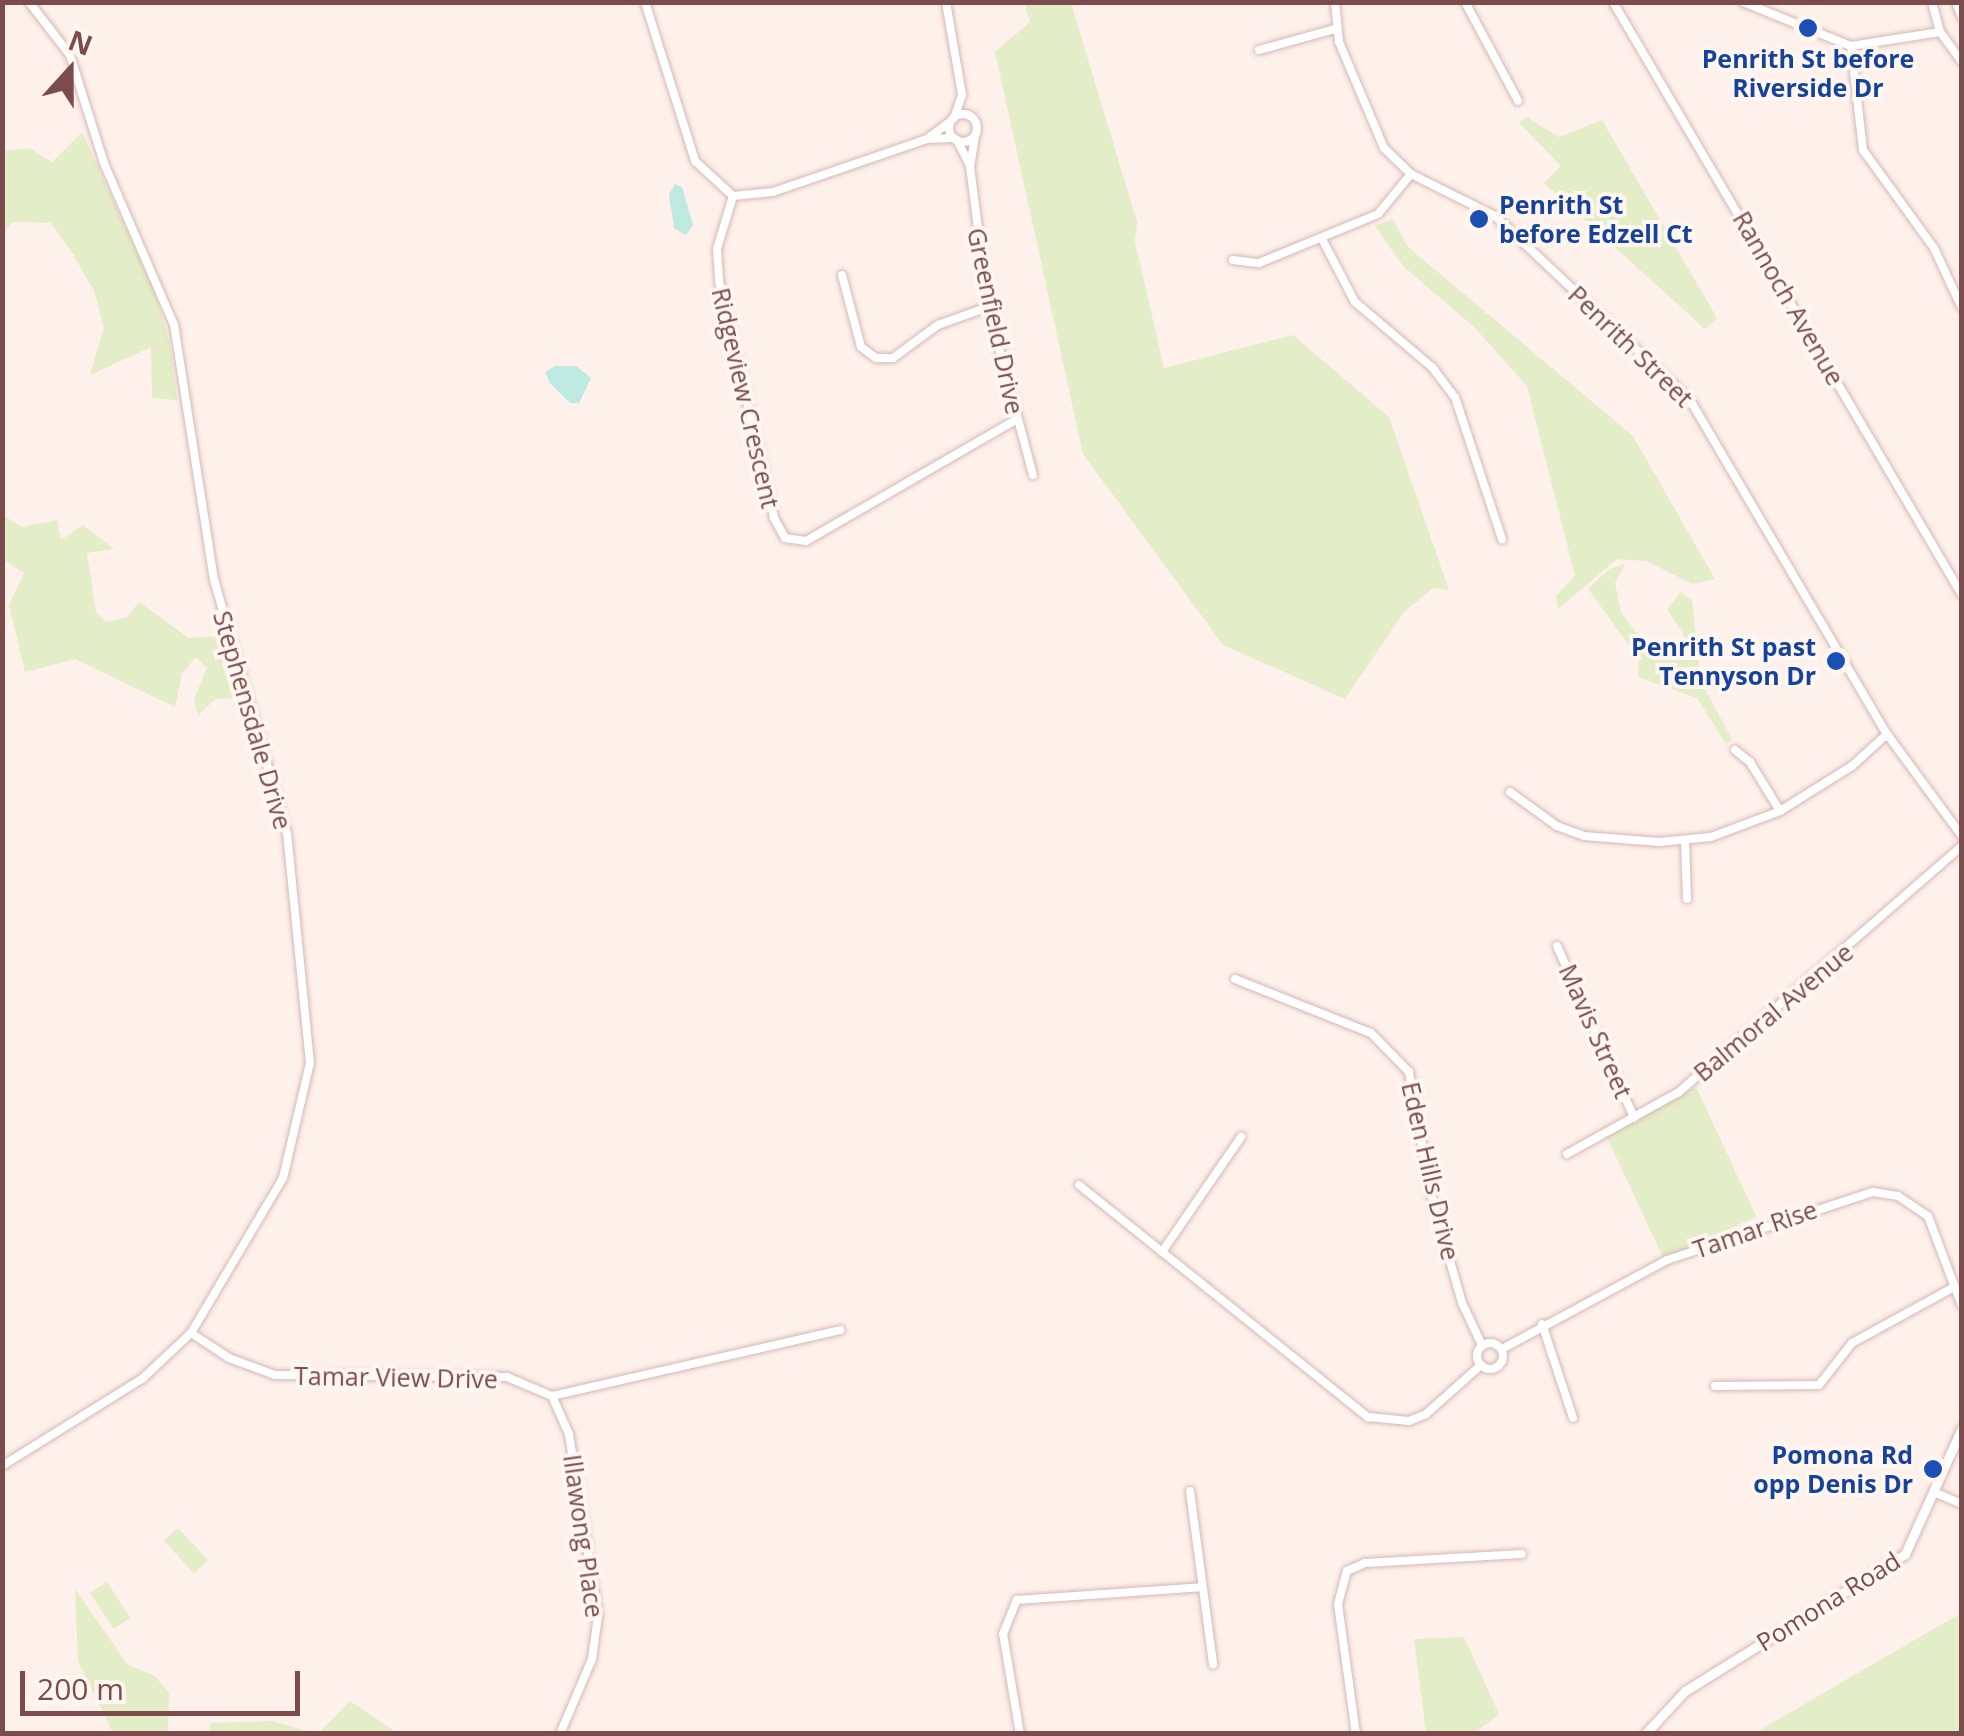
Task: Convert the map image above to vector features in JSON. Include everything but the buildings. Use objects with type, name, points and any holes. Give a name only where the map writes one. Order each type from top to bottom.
[{"type":"street","name":"Stephensdale Drive","points":[[2,1466],[142,1380],[190,1333],[267,1212],[290,1160],[304,1102],[309,1026],[290,860],[211,567],[174,325],[104,163],[70,55],[29,2]]},
{"type":"street","points":[[645,2],[695,161],[732,196],[774,192],[927,139],[953,119],[974,120],[962,95],[946,2]]},
{"type":"street","name":"Penrith Street","points":[[1335,2],[1335,29],[1377,135],[1411,174],[1494,216],[1690,400],[1887,734],[1962,836]]},
{"type":"street","points":[[1464,2],[1518,101]]},
{"type":"street","name":"Rannoch Avenue","points":[[1613,2],[1962,596]]},
{"type":"street","points":[[1743,2],[1850,46],[1940,32]]},
{"type":"street","points":[[1932,2],[1940,32],[1962,62]]},
{"type":"street","points":[[1956,2],[1962,18]]},
{"type":"street","points":[[1258,50],[1335,29]]},
{"type":"street","points":[[1850,46],[1863,150],[1934,248],[1962,308]]},
{"type":"street","points":[[955,139],[953,119],[962,95]]},
{"type":"street","name":"Greenfield Drive","points":[[974,120],[970,166],[988,307],[1033,474]]},
{"type":"street","points":[[927,139],[975,136]]},
{"type":"street","name":"Greenfield Drive","points":[[955,139],[970,166]]},
{"type":"street","points":[[1232,260],[1259,263],[1378,214],[1411,174]]},
{"type":"street","name":"Ridgeview Crescent","points":[[732,196],[717,248],[718,281],[774,518],[785,538],[806,542],[1016,420]]},
{"type":"street","points":[[1322,239],[1354,302],[1432,367],[1455,396],[1502,538]]},
{"type":"street","points":[[842,275],[861,347],[876,358],[894,358],[938,325],[988,307]]},
{"type":"street","points":[[1510,792],[1556,826],[1584,836],[1685,840],[1742,828],[1780,811],[1852,766],[1887,734]]},
{"type":"street","points":[[1735,750],[1750,762],[1780,811]]},
{"type":"street","points":[[1685,840],[1687,898]]},
{"type":"street","name":"Balmoral Avenue","points":[[1567,1154],[1679,1092],[1771,1018],[1962,846]]},
{"type":"street","name":"Mavis Street","points":[[1557,946],[1634,1117]]},
{"type":"street","name":"Eden Hills Drive","points":[[1235,979],[1371,1033],[1409,1072],[1432,1194],[1462,1302],[1482,1345]]},
{"type":"street","points":[[1162,1252],[1241,1137]]},
{"type":"street","points":[[1078,1185],[1368,1417],[1390,1422],[1426,1414],[1481,1365],[1482,1345],[1502,1350]]},
{"type":"street","name":"Tamar Rise","points":[[1481,1365],[1496,1367],[1502,1350],[1542,1324],[1668,1260],[1872,1192],[1898,1196],[1928,1216],[1962,1306]]},
{"type":"street","points":[[1715,1386],[1818,1386],[1852,1343],[1952,1288]]},
{"type":"street","points":[[1542,1324],[1574,1418]]},
{"type":"street","points":[[552,1396],[841,1330]]},
{"type":"street","name":"Tamar View Drive","points":[[190,1333],[229,1358],[275,1375],[507,1377],[552,1396]]},
{"type":"street","name":"Illawong Place","points":[[552,1396],[570,1434],[598,1616],[592,1659],[560,1734]]},
{"type":"street","name":"Pomona Road","points":[[1645,1734],[1685,1691],[1900,1558],[1936,1493],[1962,1428]]},
{"type":"street","points":[[1190,1491],[1213,1664]]},
{"type":"street","points":[[1936,1493],[1962,1504]]},
{"type":"street","points":[[1356,1734],[1338,1604],[1347,1571],[1364,1563],[1522,1554]]},
{"type":"street","points":[[1020,1734],[1003,1634],[1016,1600],[1202,1586]]},
{"type":"green space","points":[[1024,3],[1071,3],[1137,222],[1135,242],[1164,368],[1293,335],[1389,417],[1449,590],[1433,588],[1404,612],[1345,699],[1223,645],[1083,454],[995,52],[1030,22]]},
{"type":"green space","points":[[1527,117],[1559,137],[1602,120],[1717,318],[1705,329],[1544,183],[1561,166],[1519,123]]},
{"type":"green space","points":[[82,132],[154,291],[170,343],[177,400],[152,398],[151,347],[90,375],[104,328],[94,291],[73,254],[51,223],[12,222],[3,233],[3,151],[29,148],[52,162]]},
{"type":"green space","points":[[1393,219],[1408,247],[1633,436],[1715,579],[1692,584],[1647,561],[1617,559],[1558,609],[1556,596],[1575,576],[1527,386],[1474,327],[1403,266],[1375,226]]},
{"type":"green space","points":[[2,515],[22,527],[57,520],[61,540],[83,525],[114,549],[87,553],[96,612],[106,622],[127,617],[139,602],[189,638],[222,636],[239,698],[215,699],[198,716],[194,699],[207,668],[196,657],[182,673],[175,707],[75,659],[25,672],[9,605],[24,573],[3,559]]},
{"type":"green space","points":[[1625,564],[1615,583],[1621,612],[1647,647],[1669,659],[1687,640],[1667,609],[1681,592],[1692,601],[1701,681],[1732,740],[1726,744],[1697,698],[1638,677],[1639,659],[1588,589],[1609,569]]},
{"type":"green space","points":[[1696,1087],[1756,1217],[1664,1260],[1604,1130]]},
{"type":"green space","points":[[178,1528],[208,1560],[194,1573],[164,1541]]},
{"type":"green space","points":[[107,1582],[130,1618],[114,1629],[90,1593]]},
{"type":"green space","points":[[75,1589],[128,1665],[155,1676],[169,1693],[168,1733],[113,1733],[78,1661]]},
{"type":"green space","points":[[1961,1613],[1961,1733],[1755,1733]]},
{"type":"green space","points":[[1464,1637],[1499,1714],[1475,1733],[1426,1733],[1414,1639]]},
{"type":"green space","points":[[350,1701],[384,1724],[397,1733],[319,1733]]},
{"type":"green space","points":[[272,1721],[314,1733],[208,1733],[211,1723]]},
{"type":"water","points":[[675,184],[682,187],[693,225],[686,235],[674,228],[669,194]]},
{"type":"water","points":[[555,366],[576,366],[591,378],[579,403],[570,403],[550,383],[545,372]]},
{"type":"place","name":"Penrith St before Riverside Dr","points":[[1808,28]]},
{"type":"place","name":"Penrith St before Edzell Ct","points":[[1479,219]]},
{"type":"place","name":"Penrith St past Tennyson Dr","points":[[1836,661]]},
{"type":"place","name":"Pomona Rd opp Denis Dr","points":[[1933,1469]]}]
